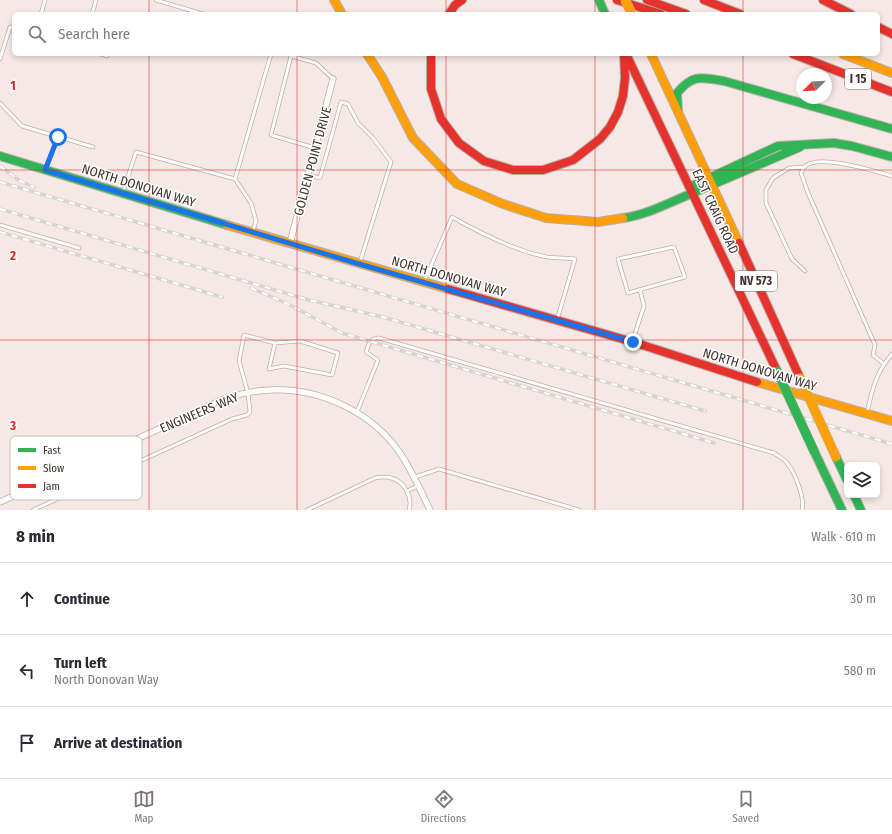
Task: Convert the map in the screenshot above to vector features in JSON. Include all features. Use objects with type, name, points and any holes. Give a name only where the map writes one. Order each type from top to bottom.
[{"type":"main road","points":[[334,0],[341,12]]},
{"type":"main road","points":[[451,12],[462,0]]},
{"type":"main road","points":[[599,0],[604,12]]},
{"type":"main road","points":[[618,0],[655,12]]},
{"type":"main road","points":[[625,0],[631,12]]},
{"type":"main road","points":[[648,0],[681,12]]},
{"type":"main road","points":[[704,0],[735,12]]},
{"type":"main road","points":[[823,0],[847,12]]},
{"type":"main road","points":[[880,28],[892,34]]},
{"type":"main road","points":[[368,56],[382,77],[414,138],[457,184],[503,204],[546,218],[598,222],[631,217],[655,209],[711,182],[810,143],[826,142],[844,144],[892,157]]},
{"type":"main road","points":[[431,56],[430,83],[432,96],[442,123],[449,132],[468,152],[487,163],[507,169],[539,171],[563,165],[584,154],[609,130],[622,102],[626,75],[625,56]]},
{"type":"main road","name":"EAST CRAIG ROAD","points":[[626,56],[692,190],[842,510]]},
{"type":"main road","name":"EAST CRAIG ROAD","points":[[652,56],[844,474]]},
{"type":"main road","name":"I 15","points":[[798,56],[892,92]]},
{"type":"main road","name":"I 15","points":[[848,56],[892,73]]},
{"type":"main road","points":[[678,111],[677,93],[684,84],[698,77],[724,81],[892,129]]},
{"type":"main road","name":"NORTH DONOVAN WAY","points":[[0,156],[359,264],[633,342],[731,374],[892,422]]},
{"type":"main road","points":[[855,498],[861,510]]},
{"type":"street","name":"GOLDEN POINT DRIVE","points":[[290,243],[333,78]]},
{"type":"street","name":"ENGINEERS WAY","points":[[142,437],[226,398],[248,393],[270,390],[291,390],[324,397],[357,412],[383,432],[400,452],[415,477],[430,510]]},
{"type":"street","name":"ENGINEERS WAY","points":[[0,502],[10,497]]},
{"type":"lane","points":[[42,12],[45,0]]},
{"type":"lane","points":[[93,12],[96,0]]},
{"type":"lane","points":[[156,0],[196,12]]},
{"type":"lane","points":[[0,59],[10,27],[12,28]]},
{"type":"lane","points":[[235,179],[269,56]]},
{"type":"lane","points":[[315,148],[270,135],[291,56],[316,63],[333,78]]},
{"type":"lane","points":[[308,175],[320,178],[341,102],[348,104],[358,123],[373,138],[391,162],[359,264]]},
{"type":"lane","points":[[0,103],[22,126],[93,147]]},
{"type":"lane","points":[[45,170],[58,137]]},
{"type":"lane","points":[[122,193],[136,152],[235,179],[251,204],[256,221],[253,232]]},
{"type":"lane","points":[[805,271],[792,259],[766,203],[766,190],[773,178],[788,168],[805,167],[814,162],[828,161],[892,176]]},
{"type":"lane","points":[[805,167],[801,173],[808,193],[875,345],[872,355],[884,364]]},
{"type":"lane","points":[[424,283],[452,218],[478,232],[510,246],[547,257],[575,259],[557,320]]},
{"type":"lane","points":[[0,224],[79,248]]},
{"type":"lane","points":[[674,246],[685,277],[640,290],[628,293],[618,259],[674,246]]},
{"type":"lane","points":[[633,342],[644,306],[640,290]]},
{"type":"lane","points":[[142,460],[232,419],[247,415],[250,412],[248,393],[239,361],[244,335],[275,343],[300,341],[338,353],[332,375],[284,366],[269,368],[275,343]]},
{"type":"lane","points":[[357,412],[378,360],[366,352],[368,344],[374,338],[379,338],[774,453],[790,467],[803,500],[802,510]]},
{"type":"lane","points":[[866,414],[875,379],[892,354]]},
{"type":"lane","points":[[415,477],[439,469],[579,510]]},
{"type":"lane","points":[[307,510],[376,478],[383,477],[392,478],[399,482],[407,491],[410,498],[409,510]]},
{"type":"lane","points":[[407,491],[419,486]]},
{"type":"lane","points":[[33,510],[55,500]]},
{"type":"railway","points":[[0,166],[20,181],[34,187]]},
{"type":"railway","points":[[0,182],[892,444]]},
{"type":"railway","points":[[0,209],[309,300],[383,317],[705,411]]},
{"type":"railway","points":[[0,232],[222,297]]},
{"type":"railway","points":[[251,288],[288,304],[342,333],[714,443]]},
{"type":"traffic: fast","points":[[599,0],[604,12]]},
{"type":"traffic: fast","points":[[678,111],[677,93],[693,80],[703,78],[724,81],[892,129]]},
{"type":"traffic: fast","points":[[690,187],[778,146],[834,143],[852,146],[892,157]]},
{"type":"traffic: fast","points":[[693,193],[800,147]]},
{"type":"traffic: fast","points":[[0,156],[227,225]]},
{"type":"traffic: fast","points":[[623,218],[650,211],[693,193]]},
{"type":"traffic: fast","points":[[777,371],[814,451]]},
{"type":"traffic: fast","points":[[814,451],[842,510]]},
{"type":"traffic: fast","points":[[836,457],[844,474]]},
{"type":"traffic: fast","points":[[855,498],[861,510]]},
{"type":"traffic: slow","points":[[334,0],[341,12]]},
{"type":"traffic: slow","points":[[625,0],[631,12]]},
{"type":"traffic: slow","points":[[368,56],[382,77],[413,138],[457,184],[503,204],[546,218],[598,222],[623,218]]},
{"type":"traffic: slow","points":[[652,56],[739,243]]},
{"type":"traffic: slow","points":[[848,56],[892,73]]},
{"type":"traffic: slow","points":[[227,225],[448,289]]},
{"type":"traffic: slow","points":[[800,378],[836,457]]},
{"type":"traffic: slow","points":[[757,382],[892,421]]},
{"type":"traffic: jam","points":[[450,12],[455,5],[462,0]]},
{"type":"traffic: jam","points":[[617,0],[655,12]]},
{"type":"traffic: jam","points":[[647,0],[680,12]]},
{"type":"traffic: jam","points":[[704,0],[735,12]]},
{"type":"traffic: jam","points":[[823,0],[847,12]]},
{"type":"traffic: jam","points":[[880,28],[892,34]]},
{"type":"traffic: jam","points":[[431,56],[431,89],[441,119],[459,143],[484,161],[513,170],[543,170],[573,160],[600,139],[610,127],[618,112],[623,96],[625,78],[624,56]]},
{"type":"traffic: jam","points":[[627,56],[777,371]]},
{"type":"traffic: jam","points":[[798,56],[892,92]]},
{"type":"traffic: jam","points":[[739,243],[800,378]]},
{"type":"traffic: jam","points":[[448,289],[633,342],[757,382]]},
{"type":"route","points":[[58,137],[45,170],[359,264],[633,342]]}]
